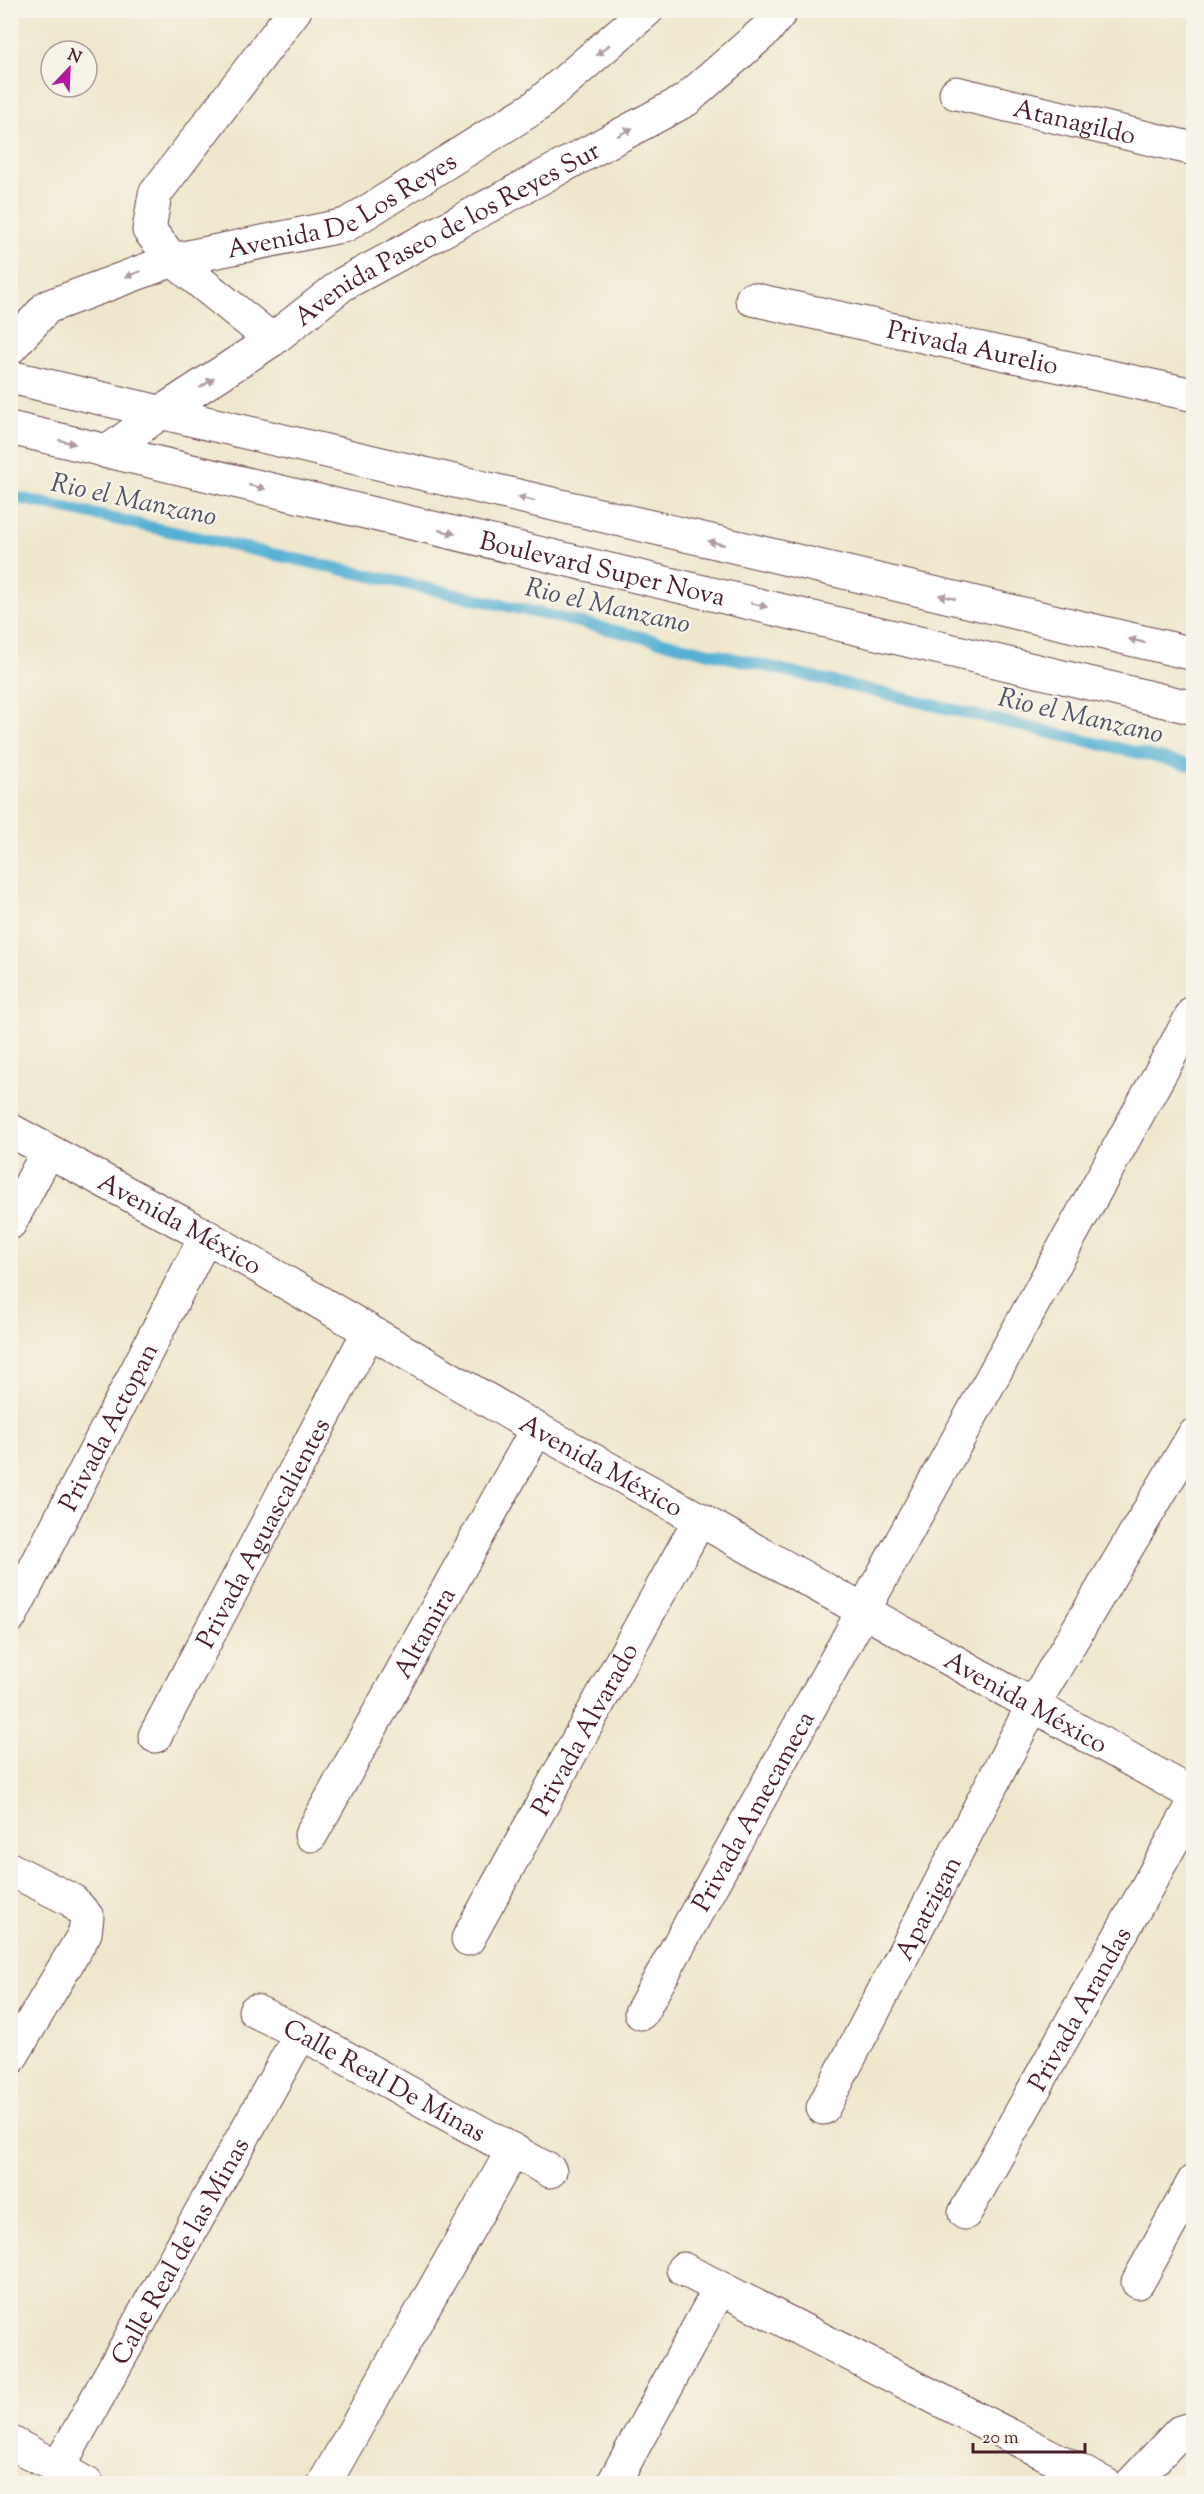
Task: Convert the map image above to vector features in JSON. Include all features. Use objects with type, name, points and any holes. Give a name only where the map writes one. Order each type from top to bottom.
[{"type":"street","points":[[272,340],[173,260],[149,230],[156,194],[295,10]]},
{"type":"street","name":"Avenida De Los Reyes","points":[[10,348],[47,307],[173,260],[346,225],[535,107],[647,10]]},
{"type":"street","name":"Avenida Paseo de los Reyes Sur","points":[[107,452],[160,413],[272,340],[343,284],[686,100],[766,30],[782,10]]},
{"type":"street","name":"Atanagildo","points":[[956,93],[1194,149]]},
{"type":"street","name":"Privada Aurelio","points":[[752,299],[1194,395]]},
{"type":"street","name":"Boulevard Super Nova","points":[[10,377],[1194,654]]},
{"type":"street","name":"Boulevard Super Nova","points":[[10,428],[1194,708]]},
{"type":"street","name":"Privada Amecameca","points":[[641,2013],[1194,1012]]},
{"type":"street","name":"Avenida México","points":[[10,1130],[206,1236],[537,1429],[1194,1795]]},
{"type":"street","points":[[10,1223],[48,1151]]},
{"type":"street","name":"Privada Actopan","points":[[10,1617],[206,1236]]},
{"type":"street","name":"Privada Aguascalientes","points":[[155,1736],[369,1331]]},
{"type":"street","name":"Altamira","points":[[311,1835],[537,1429]]},
{"type":"street","name":"Apatzigan","points":[[823,2108],[1033,1705],[1194,1435]]},
{"type":"street","name":"Privada Alvarado","points":[[468,1940],[700,1519]]},
{"type":"street","name":"Privada Arandas","points":[[964,2213],[1194,1803]]},
{"type":"street","points":[[10,1869],[73,1901],[87,1917],[85,1933],[10,2059]]},
{"type":"street","name":"Calle Real De Minas","points":[[255,2011],[550,2171]]},
{"type":"street","name":"Calle Real de las Minas","points":[[58,2468],[301,2034]]},
{"type":"street","points":[[324,2484],[513,2150]]},
{"type":"street","points":[[1138,2282],[1194,2181]]},
{"type":"street","points":[[683,2269],[1105,2484]]},
{"type":"street","points":[[613,2484],[720,2288]]},
{"type":"street","points":[[1131,2484],[1180,2433],[1194,2428]]},
{"type":"street","points":[[10,2442],[87,2484]]},
{"type":"waterway","name":"Rio el Manzano","points":[[10,496],[543,614],[1194,766]]}]
